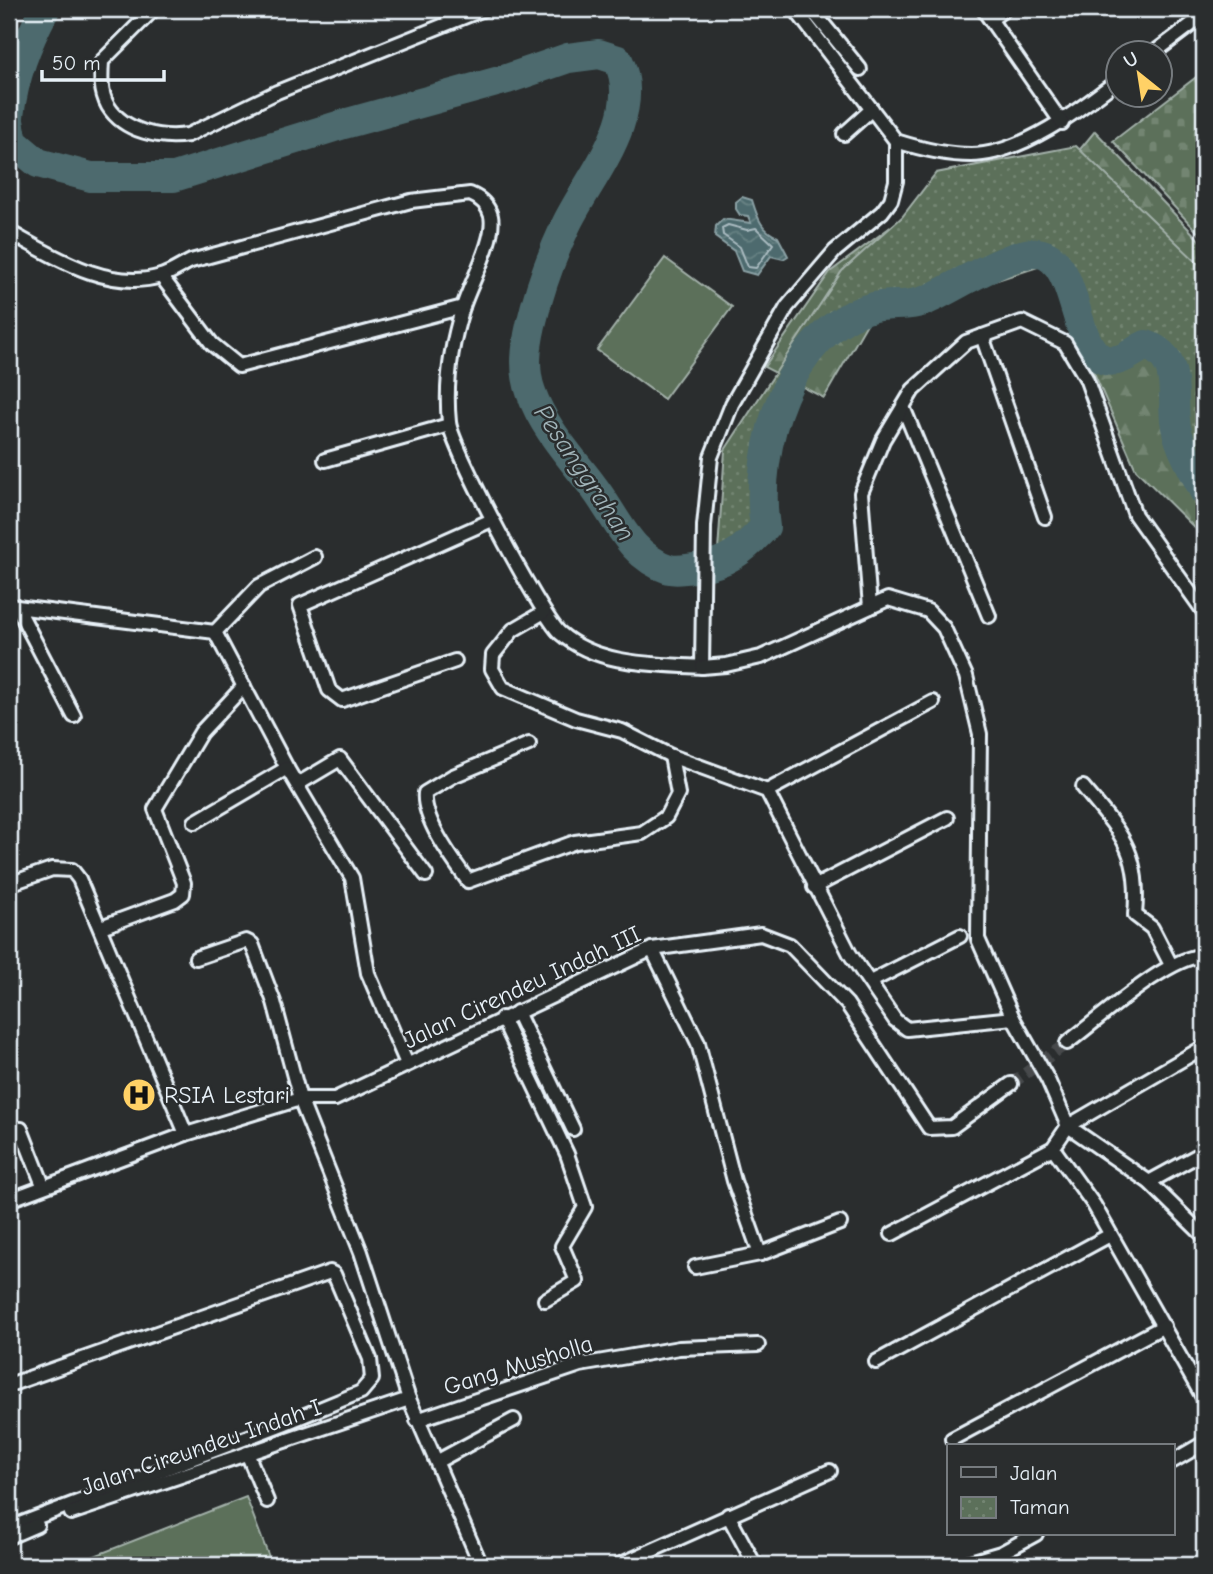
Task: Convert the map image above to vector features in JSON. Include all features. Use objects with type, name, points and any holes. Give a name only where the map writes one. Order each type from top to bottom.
[{"type":"street","points":[[154,9],[102,61],[101,86],[108,106],[127,122],[152,136],[172,138],[188,135],[277,92],[484,9]]},
{"type":"street","points":[[983,9],[1062,123]]},
{"type":"street","points":[[991,19],[1005,9]]},
{"type":"street","points":[[802,10],[860,69]]},
{"type":"street","points":[[702,667],[705,624],[704,526],[711,457],[732,404],[788,307],[835,251],[882,212],[891,200],[896,181],[896,141],[802,10]]},
{"type":"street","points":[[1174,38],[1204,15]]},
{"type":"street","points":[[896,141],[971,155],[1009,147],[1062,123],[1104,91]]},
{"type":"street","points":[[844,134],[872,109]]},
{"type":"street","points":[[9,232],[82,272],[138,279],[161,276],[191,261],[411,201],[470,194],[483,201],[491,216],[490,233],[463,307],[447,371],[449,425],[492,520],[544,611],[560,633],[610,659],[702,667],[761,657],[888,599],[928,611],[944,628],[966,676],[979,734],[978,939],[1013,1018],[1048,1080],[1068,1126],[1149,1182],[1204,1236]]},
{"type":"street","points":[[161,276],[212,344],[239,366],[463,307]]},
{"type":"street","points":[[870,607],[861,493],[883,440],[913,390],[966,342],[1022,322],[1065,343],[1086,378],[1135,515],[1204,612]]},
{"type":"street","points":[[982,336],[1045,517]]},
{"type":"street","points":[[903,407],[989,616]]},
{"type":"street","points":[[325,460],[449,425]]},
{"type":"street","points":[[455,661],[342,700],[329,690],[300,605],[492,520]]},
{"type":"street","points":[[215,632],[259,586],[315,557]]},
{"type":"street","points":[[13,606],[215,632]]},
{"type":"street","points":[[13,606],[74,716]]},
{"type":"street","points":[[544,611],[513,630],[493,655],[492,669],[503,688],[576,719],[622,731],[671,756],[767,791],[850,954],[895,1020],[907,1029],[1013,1018]]},
{"type":"street","points":[[215,632],[287,768],[352,878],[368,973],[407,1064]]},
{"type":"street","points":[[101,927],[175,900],[183,894],[184,883],[155,809],[201,732],[244,686]]},
{"type":"street","points":[[767,791],[933,702]]},
{"type":"street","points":[[529,744],[453,776],[425,793],[424,803],[444,847],[468,881],[575,842],[642,833],[666,817],[678,794],[671,756]]},
{"type":"street","points":[[298,784],[340,759],[426,875]]},
{"type":"street","points":[[195,822],[287,768]]},
{"type":"street","points":[[1083,787],[1124,836],[1138,884],[1135,915],[1152,928],[1171,965]]},
{"type":"street","points":[[814,887],[947,818]]},
{"type":"street","points":[[9,884],[52,869],[72,870],[79,879],[186,1133]]},
{"type":"street","name":"Jalan Cirendeu Indah III","points":[[9,1200],[186,1133],[300,1098],[335,1099],[652,948],[761,933],[790,945],[847,1003],[929,1128],[952,1127],[1011,1084]]},
{"type":"street","points":[[870,982],[960,936]]},
{"type":"street","points":[[196,958],[246,941],[251,942],[274,1002],[300,1098],[361,1252],[409,1399],[481,1565]]},
{"type":"street","points":[[652,948],[698,1043],[734,1181],[760,1254]]},
{"type":"street","points":[[1067,1043],[1171,965],[1191,956],[1204,956]]},
{"type":"street","points":[[517,1012],[573,1129]]},
{"type":"street","points":[[502,1018],[567,1154],[585,1207],[562,1246],[577,1280],[545,1300]]},
{"type":"street","points":[[892,1234],[1054,1148],[1068,1126],[1204,1047]]},
{"type":"street","points":[[11,1128],[21,1129],[43,1185]]},
{"type":"street","points":[[1054,1148],[1094,1205],[1204,1398]]},
{"type":"street","points":[[1149,1182],[1204,1152]]},
{"type":"street","points":[[695,1267],[760,1254],[840,1223]]},
{"type":"street","points":[[876,1362],[1110,1235]]},
{"type":"street","points":[[9,1385],[330,1272],[334,1274],[370,1359],[372,1379],[361,1392],[9,1528]]},
{"type":"street","points":[[952,1439],[1164,1326]]},
{"type":"street","name":"Gang Musholla","points":[[417,1420],[580,1364],[679,1348],[758,1345]]},
{"type":"street","name":"Jalan Cireundeu Indah I","points":[[9,1537],[94,1505],[409,1399]]},
{"type":"street","points":[[438,1461],[513,1420]]},
{"type":"street","points":[[1174,1460],[1204,1443]]},
{"type":"street","points":[[247,1453],[267,1501]]},
{"type":"street","points":[[619,1565],[830,1471]]},
{"type":"street","points":[[729,1515],[755,1565]]},
{"type":"street","points":[[960,1565],[1001,1553],[1032,1536]]},
{"type":"green space","points":[[1204,71],[1204,239],[1113,141],[1156,108],[1174,108],[1174,94]]},
{"type":"green space","points":[[1095,131],[1204,245],[1204,537],[1136,470],[1047,264],[868,322],[824,398],[764,367],[830,272],[931,197],[1068,164]]},
{"type":"green space","points":[[1076,146],[1204,269],[1204,491],[1176,429],[1172,376],[1165,358],[1146,345],[1118,360],[1102,359],[1091,348],[1083,332],[1063,274],[1053,260],[1038,253],[1028,254],[1000,263],[924,301],[870,308],[842,324],[820,342],[787,387],[776,414],[764,470],[765,527],[743,551],[717,565],[725,450],[842,271],[902,217],[936,173]]},
{"type":"green space","points":[[665,258],[732,307],[664,399],[597,350]]},
{"type":"green space","points":[[246,1497],[272,1565],[86,1565],[84,1560]]},
{"type":"water","points":[[742,197],[752,200],[760,222],[767,231],[778,237],[788,256],[783,259],[771,256],[757,275],[742,271],[734,251],[715,237],[716,226],[723,219],[751,223],[748,216],[740,215],[736,209],[736,202]]},
{"type":"waterway","name":"Pesanggrahan","points":[[9,116],[22,61],[45,9]]},
{"type":"waterway","name":"Pesanggrahan","points":[[9,121],[13,142],[38,163],[91,177],[174,177],[344,124],[507,79],[568,58],[599,54],[618,60],[624,81],[624,103],[611,146],[576,206],[550,261],[531,325],[526,367],[528,384],[536,405],[550,429],[601,497],[624,534],[655,563],[672,570],[716,563],[734,555],[765,527],[765,463],[772,429],[783,396],[799,366],[819,339],[844,319],[874,307],[924,301],[1000,263],[1028,254],[1038,253],[1053,260],[1063,274],[1083,332],[1091,348],[1102,359],[1121,359],[1146,345],[1165,358],[1170,367],[1174,387],[1176,429],[1186,457],[1204,491]]},
{"type":"tunnel","points":[[1011,1084],[1067,1043]]},
{"type":"place","name":"RSIA Lestari","points":[[139,1095]]}]
